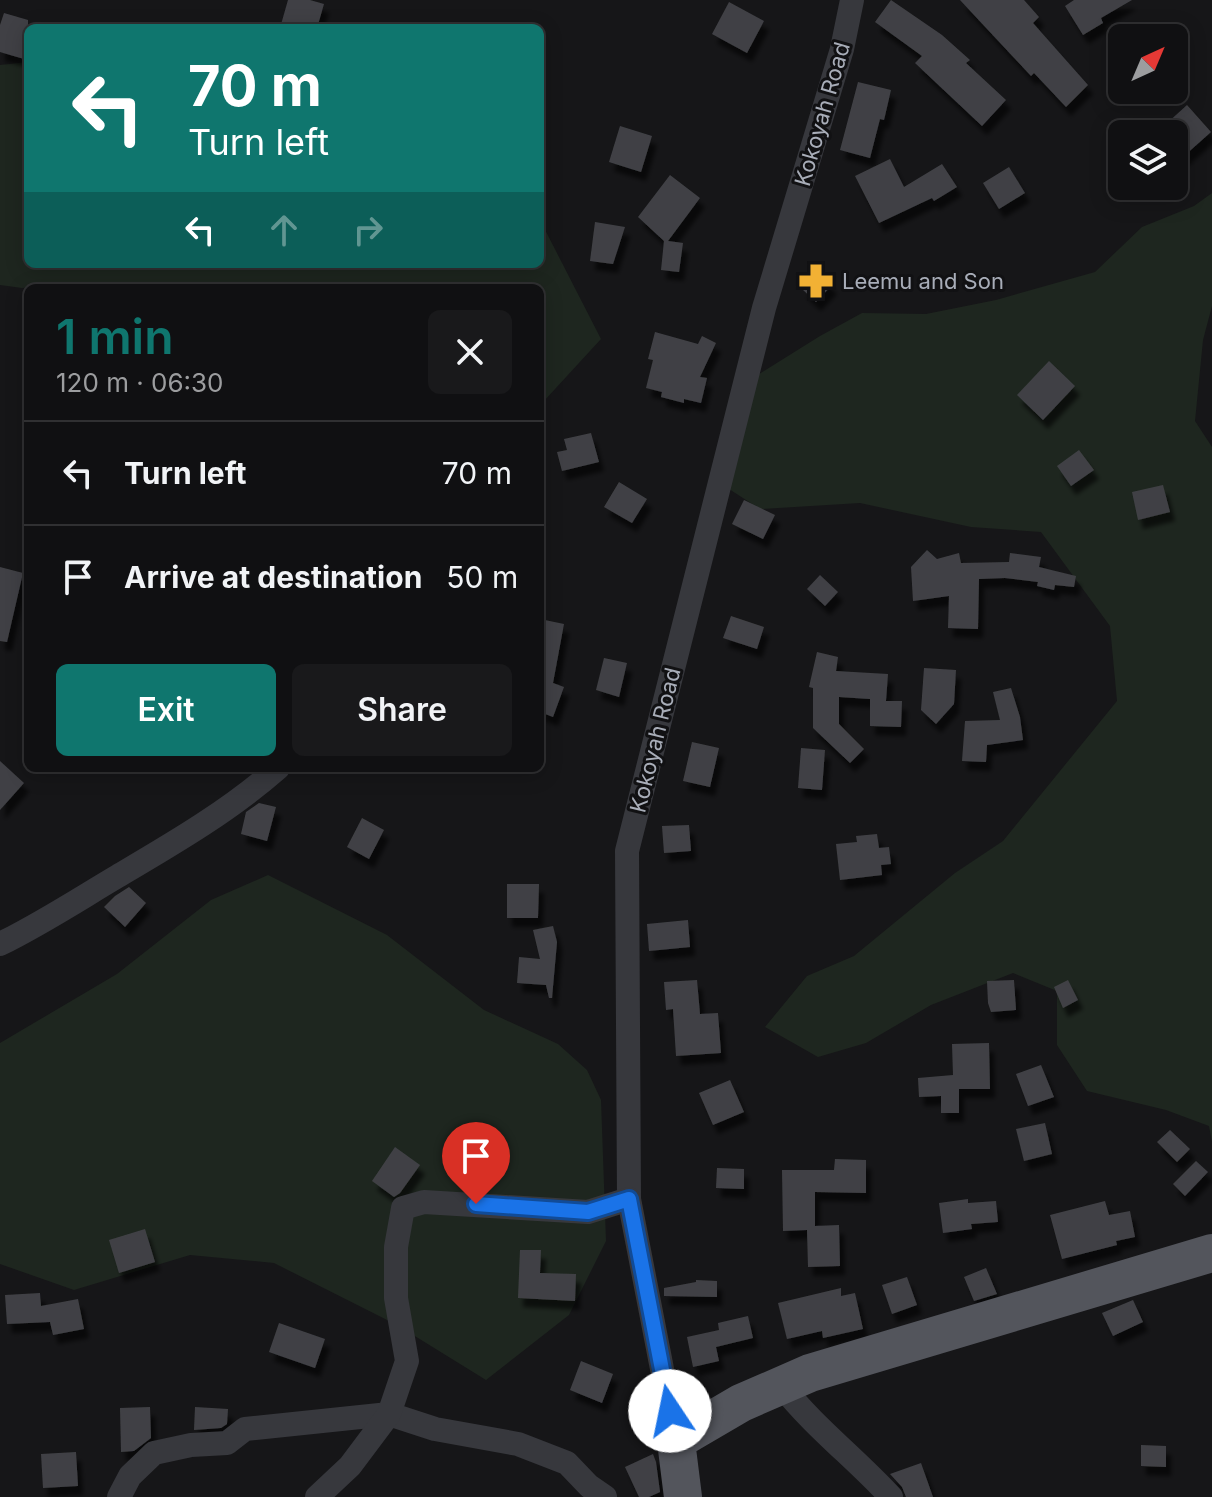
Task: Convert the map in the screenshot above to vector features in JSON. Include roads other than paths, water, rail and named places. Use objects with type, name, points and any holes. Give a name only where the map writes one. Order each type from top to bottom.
[{"type":"main road","points":[[676,1441],[741,1403],[810,1373],[1212,1253]]},
{"type":"main road","name":"Kokoyah Road","points":[[676,1441],[683,1497]]},
{"type":"street","name":"Kokoyah Road","points":[[676,1441],[629,1199],[627,851],[764,308],[842,49],[852,0]]},
{"type":"street","points":[[0,944],[35,927],[180,839],[245,797],[273,772]]},
{"type":"street","points":[[317,1497],[350,1466],[389,1414],[407,1361],[396,1298],[396,1247],[403,1208],[424,1202],[588,1212],[629,1199]]},
{"type":"street","points":[[781,1385],[806,1417],[841,1446],[891,1497]]},
{"type":"street","points":[[119,1497],[130,1476],[154,1453],[191,1445],[227,1443],[245,1429],[389,1414],[435,1429],[518,1444],[555,1458],[567,1463],[589,1486],[605,1497]]},
{"type":"place","name":"Leemu and Son","points":[[816,281]]}]
